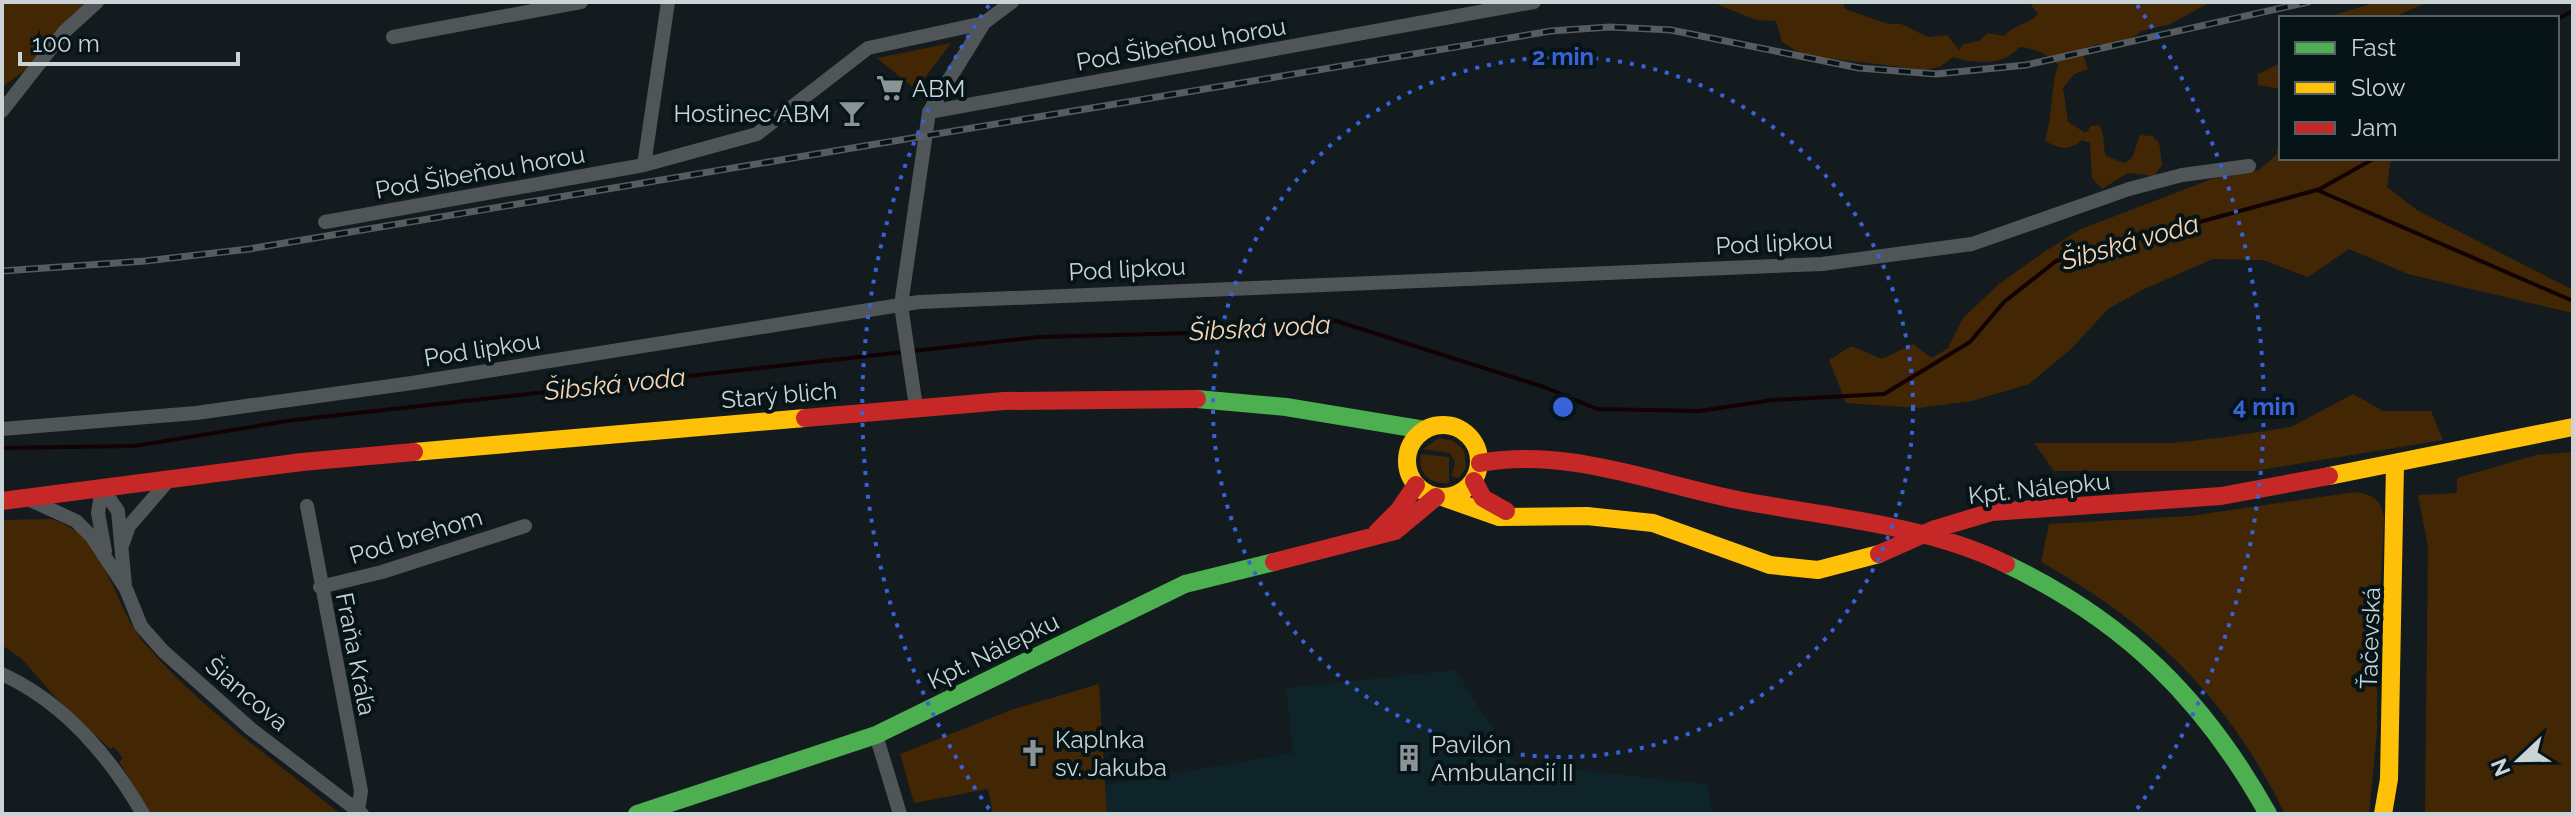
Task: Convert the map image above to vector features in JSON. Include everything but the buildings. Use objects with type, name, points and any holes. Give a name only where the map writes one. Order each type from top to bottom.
[{"type":"main road","name":"Starý blich","points":[[2,501],[302,462],[916,407],[1107,397],[1185,398],[1286,407],[1364,425],[1425,430]]},
{"type":"main road","name":"Starý blich","points":[[1364,425],[1407,459]]},
{"type":"main road","points":[[1446,425],[1465,432],[1472,440],[1477,472],[1466,490],[1440,497],[1416,485],[1407,459],[1410,447],[1425,430],[1446,425]]},
{"type":"main road","name":"Kpt. Nálepku","points":[[637,814],[876,735],[1185,584],[1395,531],[1440,497],[1488,514],[1587,516],[1653,523],[1770,565],[1818,570],[1870,558],[1960,520],[2028,508],[2221,496],[2573,427]]},
{"type":"main road","points":[[1472,440],[1508,446],[1529,457],[1763,506],[1858,521],[1998,559],[2091,611],[2132,641],[2175,683],[2225,742],[2268,814]]},
{"type":"main road","points":[[1477,472],[1529,457]]},
{"type":"main road","name":"Ťačevská","points":[[2383,814],[2389,764],[2396,558],[2395,464]]},
{"type":"main road","name":"Kpt. Nálepku","points":[[1477,472],[1476,489],[1496,507],[1521,517]]},
{"type":"main road","points":[[1371,538],[1399,510],[1416,485]]},
{"type":"street","points":[[2,111],[64,32],[97,2]]},
{"type":"street","points":[[393,37],[581,2]]},
{"type":"street","points":[[644,165],[668,2]]},
{"type":"street","name":"Pod Šibeňou horou","points":[[916,407],[901,305],[929,112],[984,23],[1012,2]]},
{"type":"street","name":"Pod Šibeňou horou","points":[[929,112],[1534,2]]},
{"type":"street","name":"Pod Šibeňou horou","points":[[325,222],[644,165],[757,134],[868,48],[984,23]]},
{"type":"street","name":"Pod lipkou","points":[[2,429],[211,411],[901,305],[1125,291],[1822,264],[1972,244],[2129,189],[2182,175],[2249,166]]},
{"type":"street","points":[[122,547],[129,526],[168,481]]},
{"type":"street","name":"Šiancova","points":[[102,488],[117,507],[126,589]]},
{"type":"street","name":"Šiancova","points":[[102,488],[98,513],[107,559]]},
{"type":"street","name":"Šiancova","points":[[24,498],[76,521],[107,559],[126,589],[141,626],[163,651],[251,729],[360,813]]},
{"type":"street","name":"Fraňa Kráľa","points":[[307,506],[361,791],[360,813]]},
{"type":"street","name":"Pod brehom","points":[[320,587],[382,572],[525,526]]},
{"type":"street","points":[[2,674],[39,695],[75,724],[111,763],[143,814]]},
{"type":"street","points":[[876,735],[900,814]]},
{"type":"shaded area","points":[[2,2],[97,2],[35,63],[2,87]]},
{"type":"shaded area","points":[[1712,2],[1842,2],[1845,9],[1888,24],[1901,24],[1928,37],[1947,35],[1959,50],[1963,44],[1979,41],[1988,33],[2004,36],[2031,20],[2038,14],[2029,2],[2211,2],[2170,24],[2142,31],[2121,45],[2096,44],[2083,54],[2088,69],[2074,74],[2063,88],[2068,122],[2086,133],[2091,126],[2099,125],[2106,156],[2124,163],[2132,158],[2140,135],[2152,136],[2159,142],[2162,165],[2154,176],[2128,173],[2102,189],[2092,178],[2090,143],[2082,140],[2064,148],[2045,141],[2058,65],[2040,52],[2019,47],[2005,58],[1989,62],[1953,57],[1940,67],[1925,70],[1803,55],[1782,42],[1776,21],[1756,20]]},
{"type":"shaded area","points":[[2378,2],[2429,2],[2396,16],[2330,16]]},
{"type":"shaded area","points":[[951,43],[916,90],[877,58]]},
{"type":"shaded area","points":[[2279,64],[2279,89],[2258,85],[2258,74]]},
{"type":"shaded area","points":[[2279,142],[2279,160],[2394,160],[2390,163],[2387,187],[2417,210],[2573,290],[2573,313],[2408,274],[2349,249],[2308,277],[2263,260],[2213,259],[2144,289],[2108,309],[2071,349],[2029,384],[1972,401],[1918,408],[1846,403],[1829,360],[1851,346],[1882,359],[1913,344],[1932,358],[1948,348],[1963,318],[1999,284],[2081,229],[2212,179],[2259,170],[2276,155]]},
{"type":"shaded area","points":[[2353,394],[2383,411],[2431,411],[2443,440],[2254,471],[2054,471],[2034,443],[2174,443],[2226,437],[2291,427]]},
{"type":"shaded area","points":[[1439,438],[1453,441],[1464,450],[1466,467],[1459,478],[1452,476],[1455,461],[1450,453],[1423,449]]},
{"type":"shaded area","points":[[2573,452],[2573,814],[2425,814],[2428,547],[2418,495],[2457,493],[2457,478],[2536,455]]},
{"type":"shaded area","points":[[1421,454],[1449,457],[1449,483],[1436,482],[1427,477],[1421,467]]},
{"type":"shaded area","points":[[2355,492],[2376,500],[2384,520],[2377,649],[2377,732],[2369,814],[2285,814],[2239,735],[2184,668],[2118,612],[2041,562],[2049,524],[2190,516]]},
{"type":"shaded area","points":[[51,519],[85,540],[107,574],[135,630],[168,669],[215,713],[340,814],[151,814],[119,762],[123,758],[114,747],[110,749],[55,697],[22,659],[2,645],[2,520]]},
{"type":"shaded area","points":[[1455,670],[1515,763],[1707,784],[1712,814],[1107,814],[1106,785],[1293,753],[1286,688]]},
{"type":"shaded area","points":[[1099,684],[1107,814],[993,814],[988,789],[914,803],[900,754],[1014,709]]},
{"type":"waterway","points":[[2559,18],[2573,11]]},
{"type":"waterway","points":[[2318,190],[2371,160]]},
{"type":"waterway","name":"Šibská voda","points":[[913,351],[1039,337],[1191,333],[1333,320],[1544,387],[1597,409],[1699,411],[1773,400],[1884,394],[1970,342],[2004,302],[2056,261],[2317,190],[2573,301]]},
{"type":"waterway","name":"Šibská voda","points":[[2,448],[134,446],[294,420],[904,352]]},
{"type":"railway","points":[[2,271],[145,261],[249,249],[1551,31],[1610,27],[1671,30],[1859,68],[1936,74],[2026,65],[2308,2]]},
{"type":"traffic: fast","points":[[1197,399],[1286,407],[1425,430]]},
{"type":"traffic: fast","points":[[637,814],[876,735],[1185,584],[1274,562]]},
{"type":"traffic: fast","points":[[2006,564],[2088,611],[2158,667],[2217,734],[2268,814]]},
{"type":"traffic: slow","points":[[414,452],[805,418]]},
{"type":"traffic: slow","points":[[1443,425],[1469,435],[1479,461],[1469,487],[1443,497],[1417,487],[1407,461],[1417,435],[1443,425]]},
{"type":"traffic: slow","points":[[2329,476],[2573,427]]},
{"type":"traffic: slow","points":[[2383,814],[2389,779],[2395,464]]},
{"type":"traffic: slow","points":[[1445,498],[1499,517],[1587,516],[1653,523],[1770,565],[1818,570],[1879,554]]},
{"type":"traffic: jam","points":[[805,418],[1004,401],[1197,399]]},
{"type":"traffic: jam","points":[[2,501],[302,462],[414,452]]},
{"type":"traffic: jam","points":[[1480,463],[1513,459],[1545,460],[1610,469],[1738,500],[1908,531],[1975,550],[2006,564]]},
{"type":"traffic: jam","points":[[1879,554],[1935,529],[1992,512],[2221,496],[2329,476]]},
{"type":"traffic: jam","points":[[1474,481],[1483,498],[1506,511]]},
{"type":"traffic: jam","points":[[1377,532],[1399,510],[1416,485]]},
{"type":"traffic: jam","points":[[1274,562],[1395,531],[1436,497]]},
{"type":"place","name":"ABM","points":[[890,88]]},
{"type":"place","name":"Hostinec ABM","points":[[852,113]]},
{"type":"place","name":"Kaplnka sv. Jakuba","points":[[1033,753]]},
{"type":"place","name":"Pavilón Ambulancií II","points":[[1409,758]]}]
